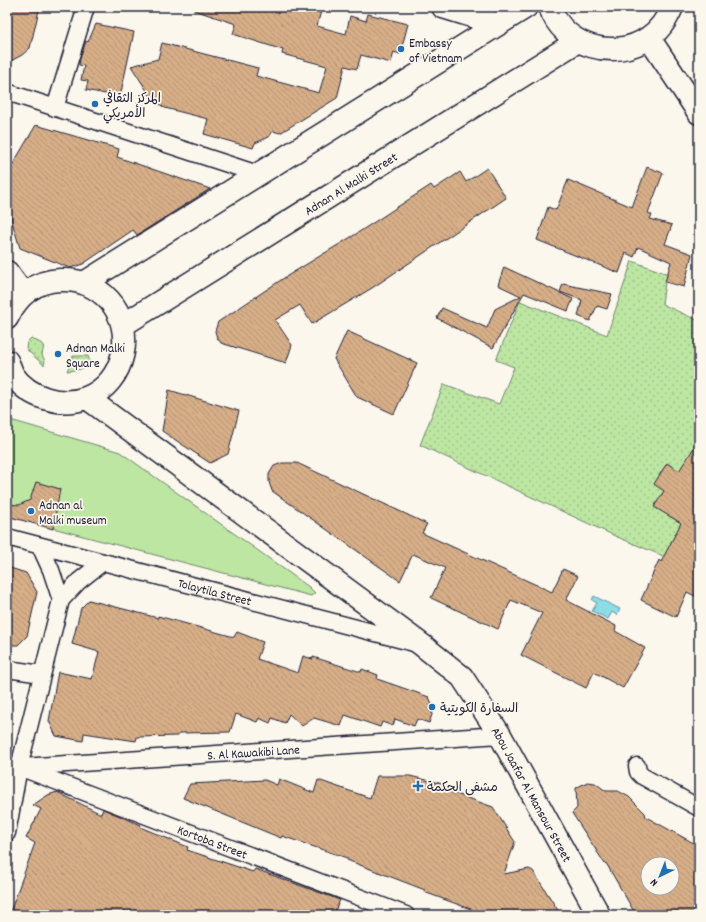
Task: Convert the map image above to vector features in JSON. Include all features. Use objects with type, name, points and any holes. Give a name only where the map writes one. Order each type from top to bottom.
[{"type":"main road","points":[[443,7],[498,24]]},
{"type":"main road","points":[[84,283],[526,7]]},
{"type":"main road","points":[[550,7],[552,13],[563,29],[578,41],[595,48],[614,50],[632,47],[649,38],[662,25],[672,7]]},
{"type":"main road","points":[[649,38],[699,114]]},
{"type":"main road","name":"Adnan Al Malki Street","points":[[123,325],[578,41]]},
{"type":"main road","points":[[7,272],[12,306]]},
{"type":"main road","points":[[9,370],[25,387],[40,396],[56,401],[74,401],[87,398],[101,389],[111,379],[120,365],[125,349],[123,325],[115,306],[102,292],[84,283],[68,279],[52,280],[37,285],[12,306]]},
{"type":"main road","name":"Abou Jaafar Al Mansour Street","points":[[87,398],[462,676],[500,735],[599,915]]},
{"type":"street","points":[[55,108],[86,7]]},
{"type":"street","points":[[7,92],[258,174]]},
{"type":"street","name":"Tolaytila Street","points":[[7,537],[422,645]]},
{"type":"street","points":[[40,546],[51,570],[61,600]]},
{"type":"street","points":[[7,834],[13,768],[42,674],[61,600],[79,581],[103,562]]},
{"type":"street","points":[[7,669],[42,674]]},
{"type":"street","name":"S. Al Kawakibi Lane","points":[[13,768],[500,735]]},
{"type":"street","points":[[637,766],[638,772],[642,776],[699,808]]},
{"type":"street","name":"Kortoba Street","points":[[13,768],[406,915]]},
{"type":"green space","points":[[632,261],[668,274],[665,282],[662,304],[699,321],[699,571],[615,536],[420,445],[444,384],[499,404],[514,367],[496,360],[520,301],[607,335]]},
{"type":"green space","points":[[31,338],[44,345],[42,355],[45,361],[44,365],[26,348],[27,342]]},
{"type":"green space","points":[[73,356],[88,356],[90,363],[77,370],[67,371]]},
{"type":"green space","points":[[7,419],[120,452],[309,587],[315,593],[311,596],[7,516]]},
{"type":"water","points":[[594,596],[620,609],[617,615],[612,612],[608,619],[592,611],[597,603],[592,600]]},
{"type":"building","points":[[7,7],[26,7],[39,10],[30,48],[22,55],[7,63]]},
{"type":"building","points":[[194,7],[322,7],[317,26],[346,34],[350,16],[366,21],[368,14],[408,24],[400,54],[394,52],[391,63],[361,55],[357,69],[345,66],[337,98],[280,133],[273,131],[269,137],[255,143],[253,148],[204,134],[208,119],[165,108],[153,100],[131,66],[158,59],[162,43],[258,68],[256,76],[319,93],[327,66],[282,54],[283,50],[233,34],[236,24],[194,10]]},
{"type":"building","points":[[96,24],[134,32],[120,97],[86,90],[88,81],[81,80],[84,66],[79,65],[80,59],[86,41],[88,42]]},
{"type":"building","points":[[36,125],[119,149],[117,157],[210,189],[137,235],[133,230],[83,264],[70,268],[20,248],[10,215],[7,216],[7,174]]},
{"type":"building","points":[[647,167],[663,173],[648,213],[652,215],[650,219],[672,225],[665,244],[692,254],[684,287],[665,282],[671,262],[638,247],[634,257],[626,253],[619,273],[537,240],[548,207],[556,210],[568,180],[632,207]]},
{"type":"building","points":[[487,168],[506,198],[372,288],[312,324],[300,305],[275,320],[292,345],[286,363],[221,343],[217,338],[215,331],[218,322],[284,278],[356,234],[431,185],[434,189],[460,172],[466,182]]},
{"type":"building","points":[[504,267],[573,299],[568,311],[524,293],[493,348],[437,318],[442,308],[487,328],[495,309],[521,296],[498,285]]},
{"type":"building","points":[[563,284],[612,294],[607,309],[597,306],[590,321],[578,316],[582,300],[560,292]]},
{"type":"building","points":[[347,331],[417,363],[394,414],[357,397],[334,359]]},
{"type":"building","points":[[169,390],[239,411],[228,454],[210,463],[162,431]]},
{"type":"building","points":[[699,440],[699,598],[687,592],[676,617],[641,600],[659,560],[661,562],[681,523],[654,507],[664,491],[654,484],[667,463],[679,471]]},
{"type":"building","points":[[282,463],[297,463],[427,524],[422,533],[552,592],[563,569],[578,576],[566,600],[616,626],[615,631],[645,648],[623,688],[594,672],[586,688],[521,655],[542,613],[511,600],[498,629],[431,598],[445,568],[413,554],[400,581],[272,491],[269,482],[269,474],[274,466]]},
{"type":"building","name":"Adnan al Malki museum","points":[[36,482],[60,489],[53,529],[7,516],[7,504],[19,505],[30,500]]},
{"type":"building","points":[[7,567],[26,573],[37,592],[27,636],[18,645],[7,645]]},
{"type":"building","points":[[89,600],[158,618],[158,616],[234,637],[237,632],[263,642],[257,659],[298,673],[303,656],[313,659],[313,657],[361,672],[362,669],[378,675],[377,679],[429,697],[434,709],[429,723],[417,719],[414,726],[395,719],[393,726],[382,722],[380,727],[345,715],[341,726],[314,718],[302,726],[289,714],[285,723],[272,718],[270,723],[259,718],[257,722],[236,714],[230,732],[180,733],[178,736],[137,737],[136,741],[84,733],[83,741],[56,736],[49,721],[58,672],[92,679],[99,652],[72,644],[81,608]]},
{"type":"building","points":[[377,776],[410,776],[447,785],[446,789],[448,791],[493,807],[515,842],[504,874],[529,869],[533,871],[561,915],[487,915],[424,892],[425,890],[347,860],[347,858],[282,836],[281,838],[183,798],[190,784],[265,780],[277,785],[279,779],[314,793],[318,780],[370,798]]},
{"type":"building","points":[[587,782],[595,783],[606,791],[618,791],[629,797],[645,813],[646,817],[699,846],[699,915],[636,915],[606,863],[605,864],[572,813],[577,808],[576,788]]},
{"type":"building","points":[[57,792],[101,814],[103,809],[141,825],[140,827],[188,847],[187,850],[253,872],[255,869],[340,900],[333,915],[9,915],[35,843],[26,838],[41,809],[33,805],[48,795]]},
{"type":"place","name":"Embassy of Vietnam","points":[[401,49]]},
{"type":"place","name":"المركز الثقافي الأمريكي","points":[[95,104]]},
{"type":"place","name":"Adnan Malki Square","points":[[58,354]]},
{"type":"place","name":"Adnan al Malki museum","points":[[31,511]]},
{"type":"place","name":"السفارة الكويتية","points":[[432,707]]},
{"type":"place","name":"مشفى الحكمة","points":[[418,786]]}]
